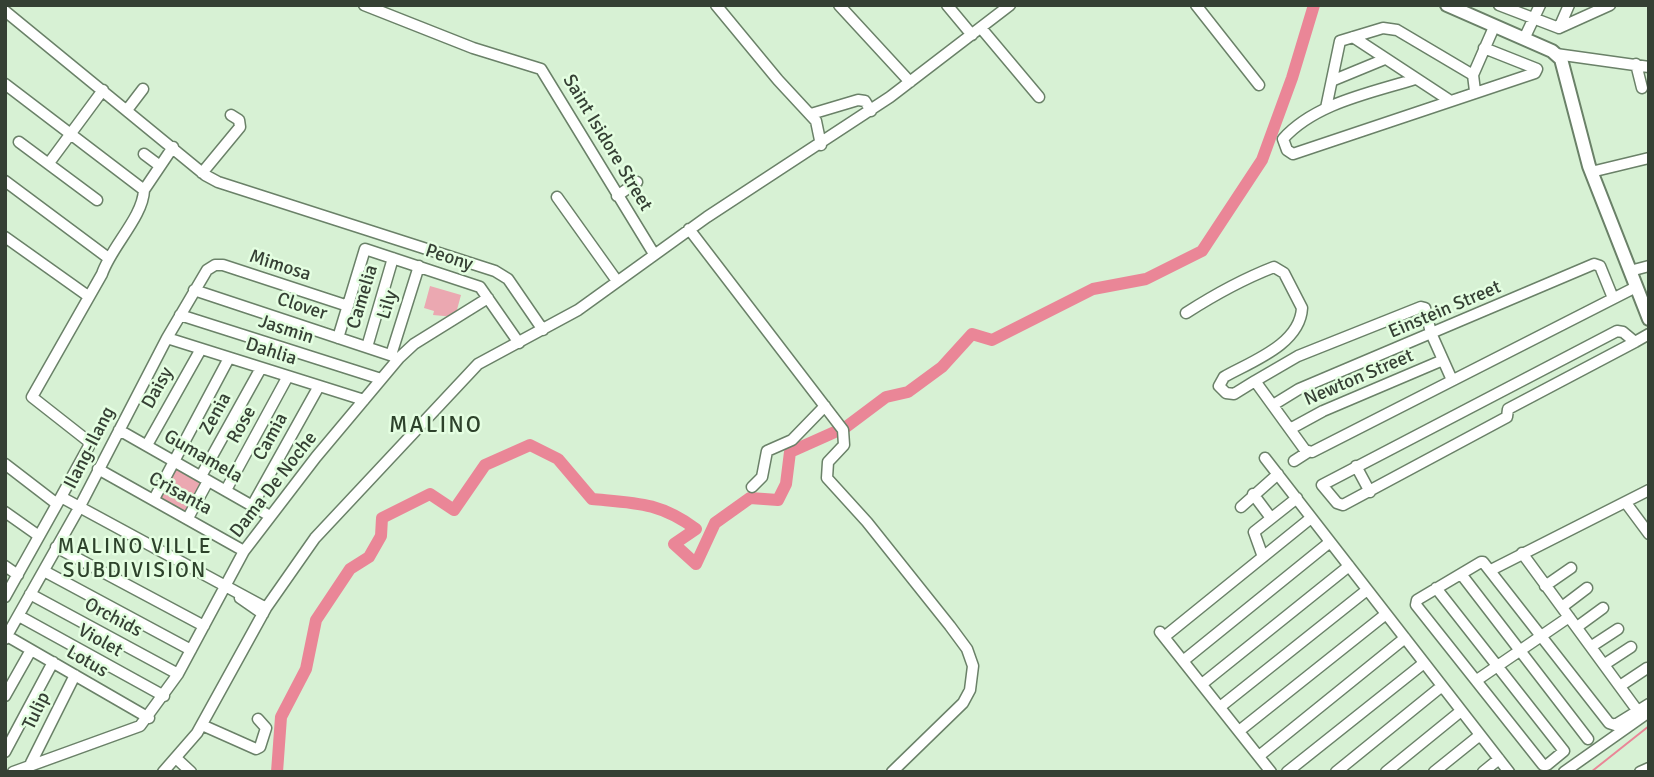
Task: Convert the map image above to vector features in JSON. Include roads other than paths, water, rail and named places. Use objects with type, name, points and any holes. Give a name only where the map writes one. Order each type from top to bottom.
[{"type":"main road","points":[[1447,5],[1556,54],[1563,67],[1591,172],[1649,319]]},
{"type":"street","name":"Saint Isidore Street","points":[[364,5],[473,48],[541,69],[654,254]]},
{"type":"street","points":[[716,5],[778,80],[835,136]]},
{"type":"street","points":[[839,5],[910,82]]},
{"type":"street","points":[[947,5],[972,35]]},
{"type":"street","points":[[163,772],[202,725],[261,609],[315,538],[473,369],[543,330],[689,229],[835,136],[1010,5]]},
{"type":"street","points":[[1196,5],[1259,85]]},
{"type":"street","points":[[1499,5],[1520,9],[1559,28],[1610,5]]},
{"type":"street","points":[[1524,39],[1540,5]]},
{"type":"street","points":[[1559,28],[1569,5]]},
{"type":"street","points":[[5,11],[202,173],[218,182],[495,271],[508,279],[543,330]]},
{"type":"street","points":[[1475,91],[1473,75],[1493,27]]},
{"type":"street","points":[[981,28],[1039,97]]},
{"type":"street","points":[[1326,108],[1334,80],[1340,41],[1382,28],[1397,30],[1473,75]]},
{"type":"street","points":[[1353,37],[1449,100]]},
{"type":"street","points":[[1415,79],[1326,108],[1304,119],[1285,136],[1283,141],[1289,153],[1535,73],[1537,69],[1484,48]]},
{"type":"street","points":[[1556,54],[1649,67]]},
{"type":"street","points":[[1334,80],[1385,59]]},
{"type":"street","points":[[1636,64],[1642,88]]},
{"type":"street","points":[[5,84],[144,190]]},
{"type":"street","points":[[127,110],[143,89]]},
{"type":"street","points":[[49,163],[103,90]]},
{"type":"street","points":[[814,117],[858,100],[865,101],[871,111]]},
{"type":"street","points":[[202,173],[240,127],[239,120],[231,115]]},
{"type":"street","points":[[814,117],[821,145]]},
{"type":"street","points":[[19,142],[97,200]]},
{"type":"street","points":[[5,597],[89,446],[88,442],[32,397],[107,257],[141,206],[144,190],[173,147]]},
{"type":"street","points":[[144,154],[160,166]]},
{"type":"street","points":[[1591,172],[1649,158]]},
{"type":"street","points":[[5,181],[107,257]]},
{"type":"street","points":[[617,196],[638,183]]},
{"type":"street","points":[[557,197],[617,281]]},
{"type":"street","points":[[689,229],[843,430],[844,445],[828,462],[827,478],[867,522],[967,649],[973,666],[970,690],[963,703],[892,772]]},
{"type":"street","points":[[5,237],[88,296]]},
{"type":"street","name":"Peony","points":[[348,306],[365,249],[476,285],[519,343]]},
{"type":"street","name":"Camelia","points":[[367,347],[393,258]]},
{"type":"street","name":"Einstein Street","points":[[1273,405],[1298,389],[1594,264],[1600,266],[1614,298]]},
{"type":"street","name":"Mimosa","points":[[204,274],[211,266],[223,265],[348,306]]},
{"type":"street","name":"Lily","points":[[395,356],[419,266]]},
{"type":"street","points":[[1630,271],[1649,266]]},
{"type":"street","points":[[1186,313],[1216,293],[1274,267],[1284,273],[1302,309],[1295,329],[1281,344],[1224,377],[1219,386],[1226,393],[1234,394],[1298,356],[1421,307],[1425,308],[1431,333],[1452,380]]},
{"type":"street","name":"Ilang-Ilang","points":[[6,637],[79,508],[167,338],[204,274]]},
{"type":"street","points":[[1294,461],[1636,287]]},
{"type":"street","name":"Clover","points":[[194,290],[395,356]]},
{"type":"street","name":"Dama De Noche","points":[[149,718],[178,674],[244,551],[381,379],[395,356],[488,298]]},
{"type":"street","points":[[338,338],[348,306]]},
{"type":"street","name":"Jasmin","points":[[180,315],[381,379]]},
{"type":"street","points":[[1500,392],[1508,409],[1507,417],[1370,492],[1340,505],[1323,487],[1322,484],[1617,331],[1623,332],[1635,342]]},
{"type":"street","points":[[1508,409],[1649,334]]},
{"type":"street","name":"Dahlia","points":[[167,338],[364,400]]},
{"type":"street","name":"Daisy","points":[[147,446],[201,349]]},
{"type":"street","points":[[154,499],[229,358]]},
{"type":"street","name":"Newton Street","points":[[1290,429],[1323,411],[1443,360]]},
{"type":"street","name":"Zenia","points":[[188,518],[205,478],[261,368]]},
{"type":"street","name":"Rose","points":[[226,491],[288,376]]},
{"type":"street","points":[[1255,381],[1308,452]]},
{"type":"street","name":"Camia","points":[[252,506],[319,386]]},
{"type":"street","points":[[752,487],[762,477],[767,451],[792,440],[825,406]]},
{"type":"street","name":"Gumamela","points":[[119,430],[270,516]]},
{"type":"street","points":[[1265,458],[1509,772]]},
{"type":"street","points":[[5,464],[59,501],[79,508],[261,609]]},
{"type":"street","points":[[1356,466],[1370,492]]},
{"type":"street","name":"Crisanta","points":[[98,469],[244,551]]},
{"type":"street","points":[[1241,507],[1278,474]]},
{"type":"street","points":[[1491,570],[1649,490]]},
{"type":"street","points":[[1253,494],[1271,518]]},
{"type":"street","points":[[1262,557],[1254,533],[1297,498]]},
{"type":"street","points":[[1626,503],[1649,534]]},
{"type":"street","points":[[5,512],[39,536]]},
{"type":"street","points":[[1271,772],[1162,634],[1311,518]]},
{"type":"street","points":[[1183,661],[1330,542]]},
{"type":"street","points":[[56,547],[204,626]]},
{"type":"street","points":[[1522,553],[1637,710]]},
{"type":"street","points":[[1436,587],[1564,751],[1562,755],[1542,765],[1416,605],[1417,600],[1436,587],[1481,562],[1491,570],[1609,723],[1615,725],[1649,704]]},
{"type":"street","points":[[5,566],[18,575]]},
{"type":"street","points":[[1202,684],[1349,566]]},
{"type":"street","points":[[1545,586],[1571,568]]},
{"type":"street","points":[[44,571],[191,650]]},
{"type":"street","points":[[1461,574],[1588,739]]},
{"type":"street","points":[[1562,607],[1587,588]]},
{"type":"street","points":[[1220,707],[1367,590]]},
{"type":"street","name":"Orchids","points":[[30,594],[178,674]]},
{"type":"street","points":[[1577,627],[1603,608]]},
{"type":"street","points":[[1238,730],[1386,614]]},
{"type":"street","name":"Violet","points":[[19,616],[163,696]]},
{"type":"street","points":[[1477,680],[1569,617]]},
{"type":"street","points":[[1591,646],[1618,628]]},
{"type":"street","name":"Lotus","points":[[6,637],[149,718]]},
{"type":"street","points":[[1259,756],[1405,638]]},
{"type":"street","points":[[1605,664],[1631,647]]},
{"type":"street","points":[[5,696],[31,650]]},
{"type":"street","points":[[5,752],[53,662]]},
{"type":"street","points":[[1287,772],[1424,663]]},
{"type":"street","points":[[1620,686],[1647,668]]},
{"type":"street","name":"Tulip","points":[[31,763],[75,675]]},
{"type":"street","points":[[1336,772],[1442,686]]},
{"type":"street","points":[[1386,772],[1461,711]]},
{"type":"street","points":[[1564,772],[1649,712]]},
{"type":"street","points":[[13,772],[31,763],[141,726],[149,718]]},
{"type":"street","points":[[202,725],[256,749],[265,737],[266,728],[258,719]]},
{"type":"street","points":[[1434,772],[1480,735]]},
{"type":"street","points":[[177,758],[191,772]]},
{"type":"street","points":[[1483,772],[1499,759]]},
{"type":"street","points":[[1640,772],[1649,768]]},
{"type":"waterway","points":[[277,772],[281,717],[306,669],[316,620],[350,569],[369,557],[381,536],[382,518],[430,494],[454,510],[485,465],[530,445],[558,459],[592,499],[647,505],[670,513],[696,529],[674,544],[696,564],[715,523],[750,498],[778,500],[786,484],[790,452],[846,427],[886,397],[908,392],[942,367],[972,334],[992,340],[1093,289],[1146,279],[1202,251],[1262,160],[1292,78],[1314,5]]},
{"type":"waterway","points":[[1591,772],[1649,726]]},
{"type":"district","name":"MALINO","points":[[436,426]]},
{"type":"district","name":"MALINO VILLE SUBDIVISION","points":[[135,559]]}]
